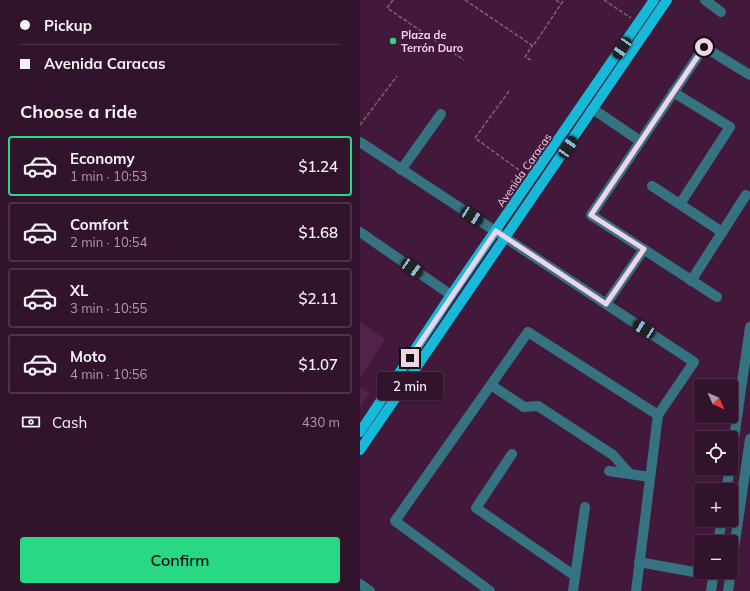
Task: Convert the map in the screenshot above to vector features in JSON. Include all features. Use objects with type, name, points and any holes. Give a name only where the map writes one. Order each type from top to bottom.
[{"type":"main road","name":"Avenida Caracas","points":[[360,432],[451,295],[532,180],[654,0]]},
{"type":"main road","name":"Avenida Caracas","points":[[360,450],[460,301],[506,237],[667,0]]},
{"type":"street","points":[[705,0],[721,12]]},
{"type":"street","points":[[717,297],[591,215],[704,47],[750,74]]},
{"type":"street","points":[[673,92],[730,127],[680,204]]},
{"type":"street","points":[[593,109],[640,141]]},
{"type":"street","points":[[401,170],[441,114]]},
{"type":"street","points":[[360,142],[694,362],[658,415],[636,591]]},
{"type":"street","points":[[652,186],[722,232]]},
{"type":"street","points":[[691,280],[746,195]]},
{"type":"street","points":[[360,232],[451,295]]},
{"type":"street","points":[[606,304],[644,249]]},
{"type":"street","points":[[735,431],[750,327]]},
{"type":"street","points":[[485,590],[395,521],[528,332],[658,415]]},
{"type":"street","points":[[491,385],[524,407],[538,406],[613,455],[630,474]]},
{"type":"street","points":[[736,535],[750,439]]},
{"type":"street","points":[[512,454],[476,508],[576,576]]},
{"type":"street","points":[[609,471],[650,477]]},
{"type":"street","points":[[574,591],[585,507]]},
{"type":"street","points":[[740,511],[750,514]]},
{"type":"street","points":[[639,562],[694,572]]},
{"type":"street","points":[[711,591],[713,579]]},
{"type":"street","points":[[728,591],[730,579]]},
{"type":"street","points":[[360,584],[370,591]]},
{"type":"path","points":[[393,0],[387,8],[464,60]]},
{"type":"path","points":[[465,0],[533,46]]},
{"type":"path","points":[[556,0],[562,4]]},
{"type":"path","points":[[531,60],[525,57],[564,0]]},
{"type":"path","points":[[604,0],[639,23]]},
{"type":"path","points":[[360,125],[397,76]]},
{"type":"path","points":[[509,91],[475,138],[532,180]]},
{"type":"shaded area","points":[[360,322],[385,339],[360,379]]},
{"type":"shaded area","points":[[360,387],[370,393],[360,408]]},
{"type":"place","name":"Plaza de Terrón Duro","points":[[393,41]]},
{"type":"route","points":[[410,358],[451,295],[496,231],[606,304],[644,249],[591,215],[704,47]]}]
